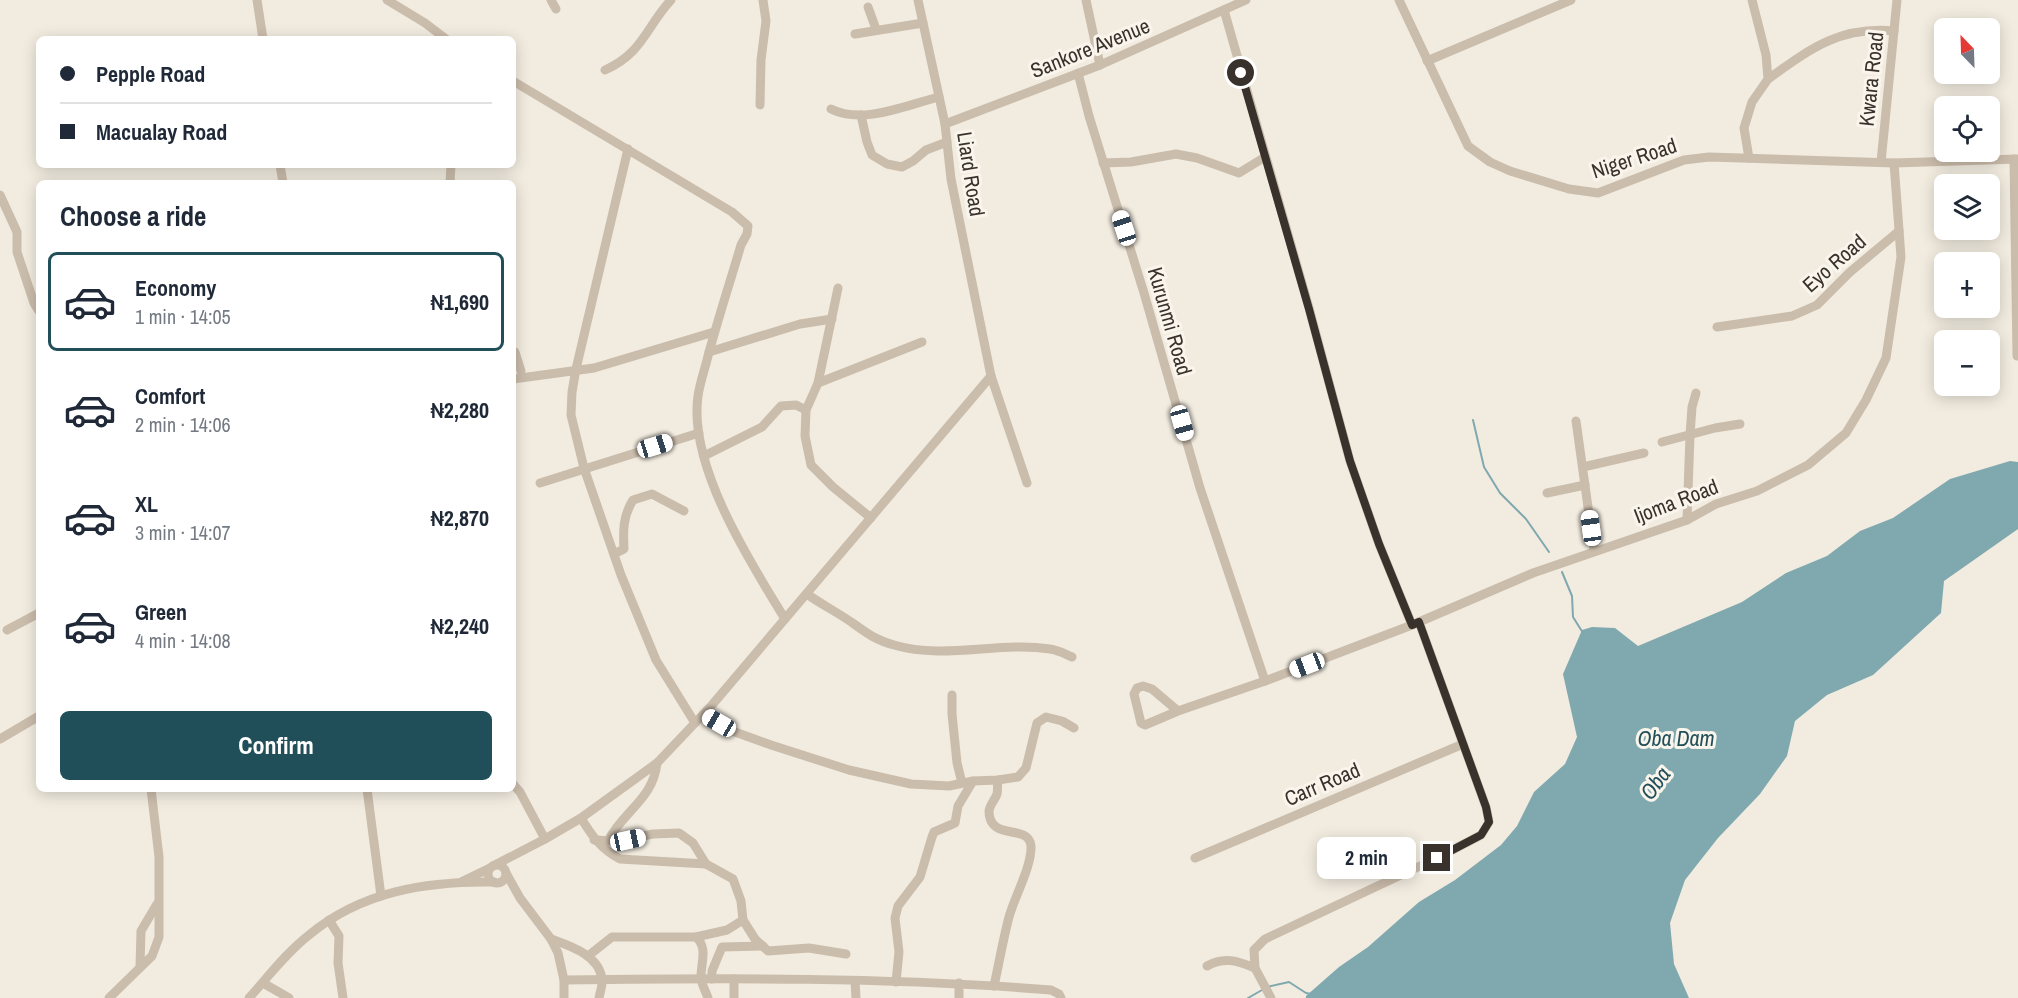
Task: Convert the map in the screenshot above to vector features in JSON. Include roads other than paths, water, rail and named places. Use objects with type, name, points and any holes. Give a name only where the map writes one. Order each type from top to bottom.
[{"type":"street","points":[[257,0],[263,36]]},
{"type":"street","points":[[387,0],[442,36]]},
{"type":"street","points":[[605,70],[631,55],[662,10],[672,0]]},
{"type":"street","points":[[760,105],[761,60],[766,21],[763,0]]},
{"type":"street","name":"Liard Road","points":[[918,0],[945,124],[951,179],[991,376],[1028,483]]},
{"type":"street","points":[[1086,0],[1100,65]]},
{"type":"street","name":"Sankore Avenue","points":[[945,124],[1100,65],[1246,0]]},
{"type":"street","name":"Niger Road","points":[[1399,0],[1468,146],[1490,162],[1510,171],[1569,189],[1598,193],[1683,160],[1709,157],[1894,164],[2016,159]]},
{"type":"street","points":[[1427,61],[1570,0]]},
{"type":"street","points":[[1752,0],[1766,55],[1768,79]]},
{"type":"street","name":"Kwara Road","points":[[1881,162],[1897,0]]},
{"type":"street","points":[[868,7],[876,29]]},
{"type":"street","points":[[1224,10],[1350,461],[1379,544],[1416,623],[1463,744],[1486,807],[1489,822],[1481,835],[1437,858],[1265,939],[1254,950],[1255,968],[1272,998]]},
{"type":"street","points":[[855,33],[923,23]]},
{"type":"street","points":[[1749,158],[1744,128],[1752,102],[1768,79],[1817,45],[1845,33],[1894,31]]},
{"type":"street","name":"Kurunmi Road","points":[[1078,73],[1200,488],[1265,681]]},
{"type":"street","points":[[516,83],[732,212],[748,226],[714,332],[698,397],[699,433],[713,483],[740,545],[785,619]]},
{"type":"street","points":[[831,109],[848,116],[861,115],[939,97]]},
{"type":"street","points":[[861,115],[872,155],[887,164],[902,167],[926,150],[947,142]]},
{"type":"street","points":[[628,149],[576,369],[571,415],[584,468],[614,554],[656,660],[695,723]]},
{"type":"street","points":[[1103,163],[1131,162],[1176,154],[1197,158],[1239,173],[1265,157]]},
{"type":"street","points":[[2016,159],[2017,356]]},
{"type":"street","name":"Ijoma Road","points":[[1178,711],[1152,689],[1143,686],[1137,688],[1134,694],[1141,723],[1145,725],[1416,623],[1533,573],[1594,550],[1687,520],[1716,504],[1757,491],[1808,465],[1846,433],[1866,400],[1886,358],[1901,257],[1894,164]]},
{"type":"street","points":[[0,195],[17,232],[17,252],[36,306]]},
{"type":"street","name":"Eyo Road","points":[[1717,327],[1792,316],[1817,305],[1850,272],[1899,231]]},
{"type":"street","points":[[838,288],[819,373],[819,383],[806,410],[805,436],[811,465],[833,487],[871,518]]},
{"type":"street","points":[[709,352],[800,324],[832,319]]},
{"type":"street","points":[[516,356],[520,371],[594,368],[714,332]]},
{"type":"street","points":[[819,383],[922,342]]},
{"type":"street","points":[[461,882],[581,818],[657,763],[704,714],[991,376]]},
{"type":"street","points":[[1687,520],[1690,435],[1692,407],[1696,393]]},
{"type":"street","points":[[704,456],[762,427],[781,406],[796,405],[806,410]]},
{"type":"street","points":[[1576,421],[1594,550]]},
{"type":"street","points":[[1662,442],[1740,424]]},
{"type":"street","points":[[540,483],[699,433]]},
{"type":"street","points":[[1583,467],[1644,453]]},
{"type":"street","points":[[1547,493],[1585,485]]},
{"type":"street","points":[[614,554],[624,549],[623,528],[626,511],[633,500],[652,494],[684,512]]},
{"type":"street","points":[[807,594],[853,623],[868,636],[895,646],[932,651],[1053,649],[1072,657]]},
{"type":"street","points":[[7,630],[36,615]]},
{"type":"street","points":[[952,695],[951,714],[962,783]]},
{"type":"street","points":[[704,714],[735,732],[849,771],[911,784],[949,786],[973,781],[1018,777],[1026,768],[1037,723],[1046,717],[1074,728]]},
{"type":"street","points":[[0,739],[36,718]]},
{"type":"street","name":"Carr Road","points":[[1195,858],[1463,744]]},
{"type":"street","points":[[608,841],[615,826],[646,796],[656,775],[657,763]]},
{"type":"street","points":[[994,986],[1009,916],[1023,880],[1031,849],[1029,842],[1022,834],[1003,831],[995,827],[991,819],[989,812],[996,795],[998,780]]},
{"type":"street","points":[[896,982],[899,952],[896,918],[898,906],[920,877],[934,832],[955,823],[958,806],[973,781]]},
{"type":"street","points":[[516,787],[545,839]]},
{"type":"street","points":[[109,998],[152,956],[159,938],[159,857],[152,792]]},
{"type":"street","points":[[367,792],[381,896]]},
{"type":"street","points":[[581,818],[594,840],[608,853],[620,859],[706,864],[733,879],[741,901],[742,920],[755,939],[768,951],[809,948],[846,954]]},
{"type":"street","points":[[594,840],[616,842],[653,834],[679,833],[693,843],[706,864]]},
{"type":"street","points":[[249,998],[308,935],[360,903],[406,889],[461,882],[496,883],[505,878],[505,872],[511,860],[522,851]]},
{"type":"street","points":[[491,867],[498,865],[505,872],[520,898],[551,939],[558,953],[564,980],[564,998]]},
{"type":"street","points":[[491,867],[488,876],[520,898]]},
{"type":"street","points":[[141,966],[141,931],[158,902]]},
{"type":"street","points":[[329,920],[339,936],[343,998]]},
{"type":"street","points":[[588,956],[612,937],[696,937],[727,930],[742,920]]},
{"type":"street","points":[[696,937],[701,941],[704,950],[701,979],[708,998]]},
{"type":"street","points":[[551,939],[588,956],[598,969],[602,980],[599,998]]},
{"type":"street","points":[[712,979],[712,970],[722,947],[763,946]]},
{"type":"street","points":[[1207,966],[1225,960],[1238,961],[1255,968]]},
{"type":"street","points":[[564,980],[734,979],[959,983],[1051,990],[1059,994],[1061,998]]},
{"type":"street","points":[[734,979],[734,998]]},
{"type":"street","points":[[855,981],[856,998]]},
{"type":"street","points":[[262,983],[289,998]]},
{"type":"street","points":[[959,983],[959,998]]},
{"type":"water","name":"Oba Dam","points":[[2010,461],[2018,462],[2018,529],[1944,581],[1941,613],[1873,675],[1827,695],[1795,721],[1787,756],[1760,794],[1718,838],[1685,880],[1670,923],[1674,964],[1689,998],[1306,998],[1339,967],[1368,947],[1419,902],[1455,880],[1501,845],[1517,826],[1534,792],[1565,764],[1577,737],[1563,674],[1582,630],[1592,627],[1615,628],[1638,646],[1742,602],[1786,573],[1827,556],[1860,531],[1893,518],[1950,479]]},
{"type":"waterway","points":[[1473,420],[1484,467],[1500,493],[1526,519],[1549,552]]},
{"type":"waterway","points":[[1562,572],[1572,596],[1573,617],[1583,633]]},
{"type":"waterway","name":"Oba","points":[[1267,987],[1289,982],[1311,994]]},
{"type":"waterway","name":"Oba","points":[[1248,998],[1262,990]]}]
